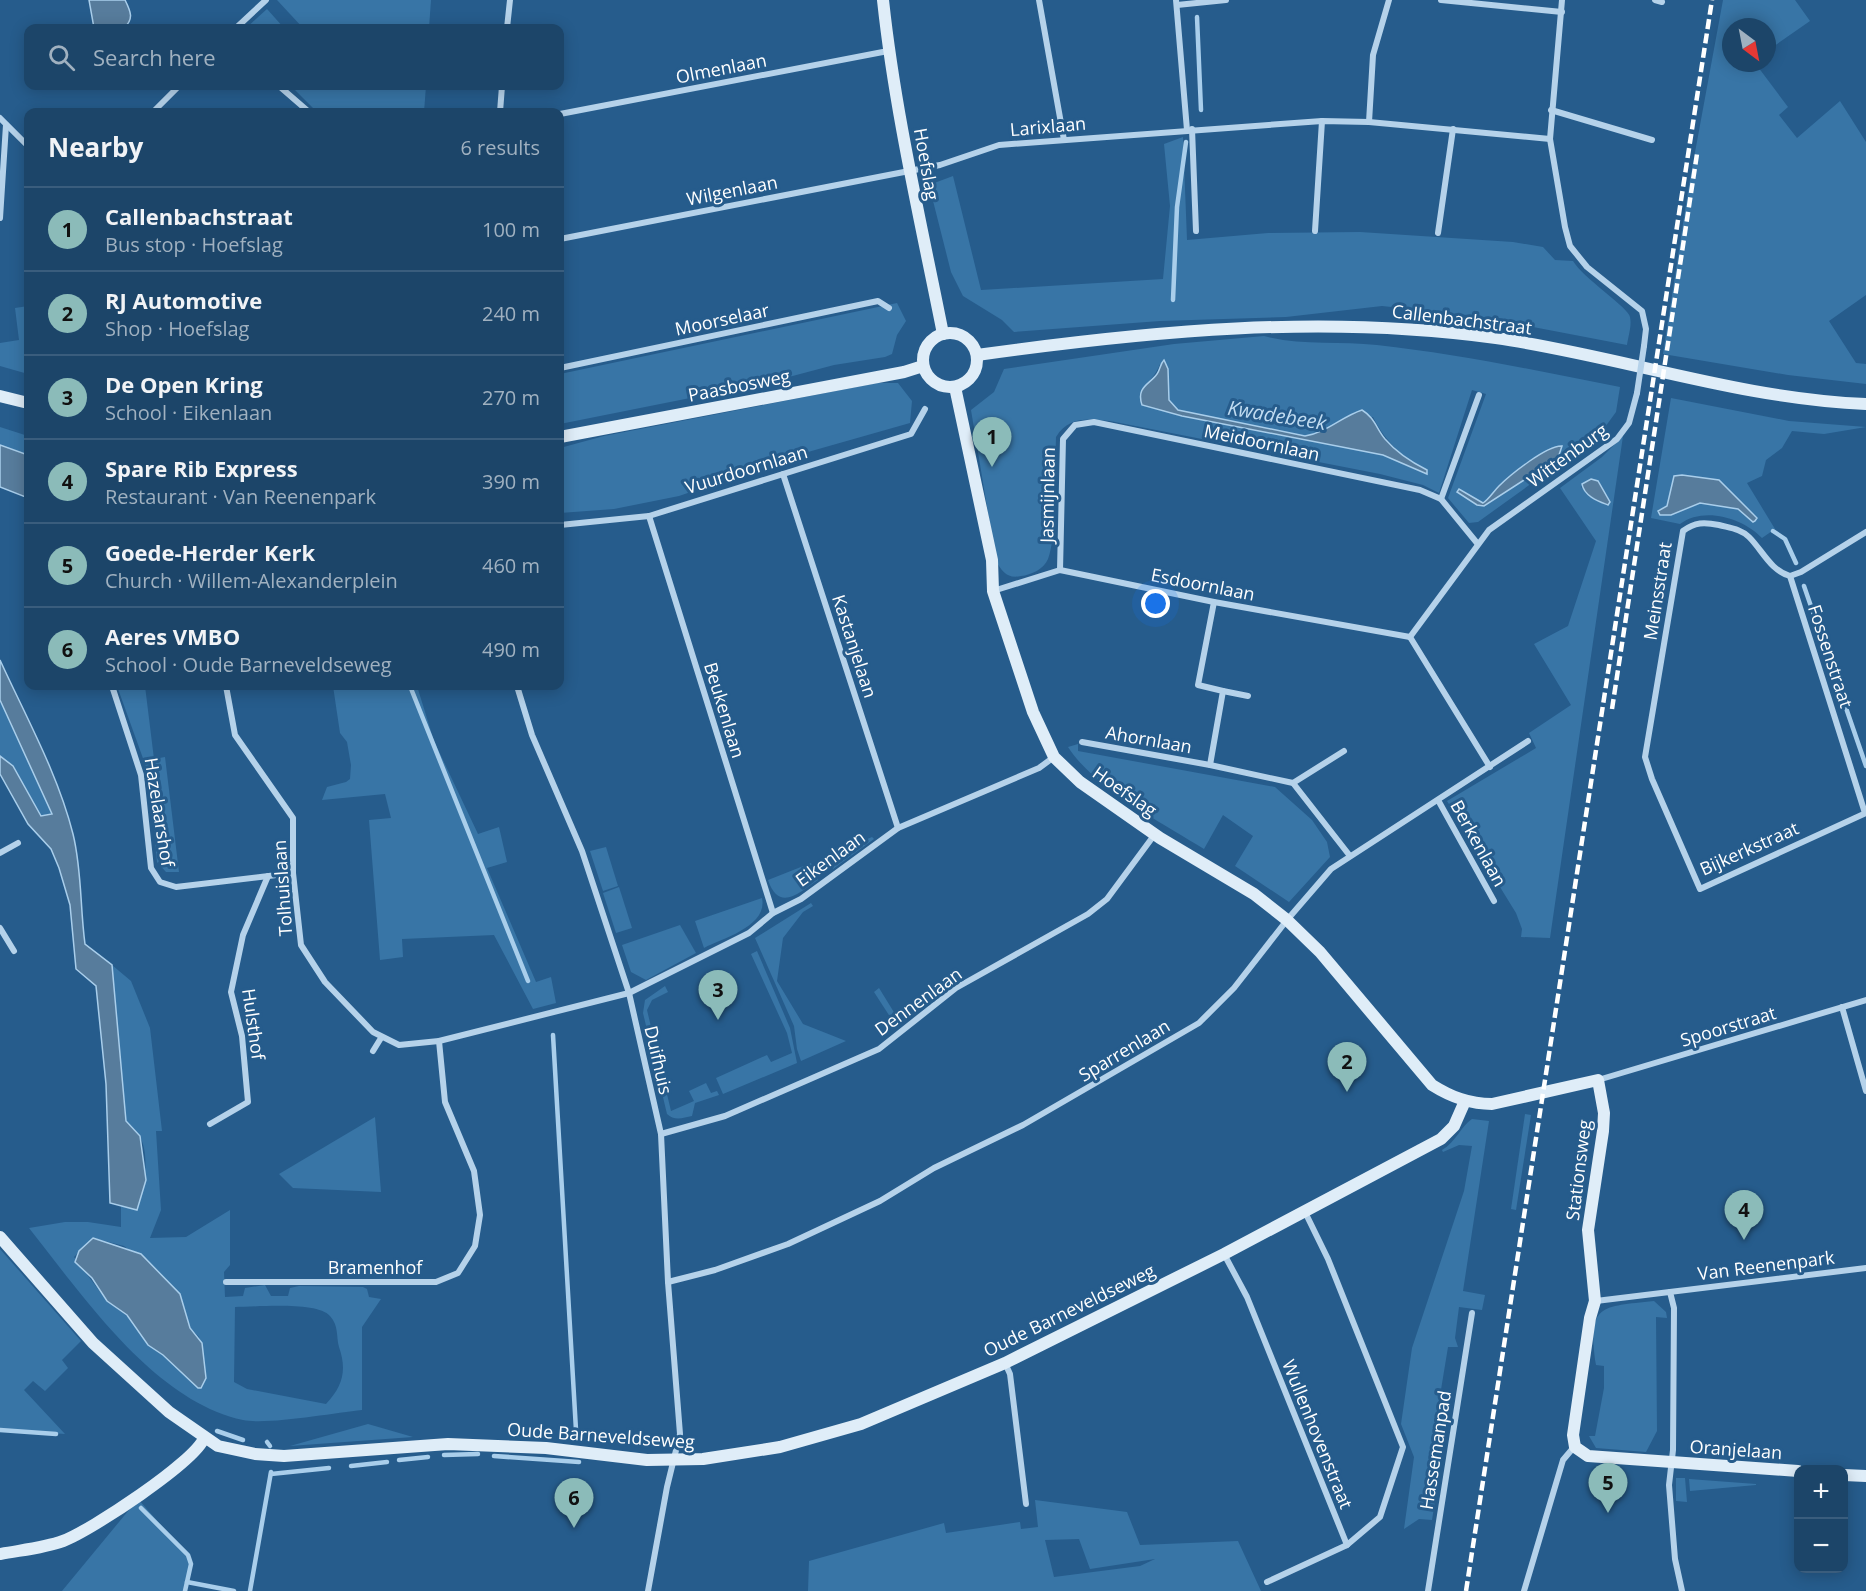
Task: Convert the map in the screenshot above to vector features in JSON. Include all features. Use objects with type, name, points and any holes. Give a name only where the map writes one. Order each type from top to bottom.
[{"type":"street","points":[[240,24],[266,0]]},
{"type":"street","points":[[507,24],[510,0]]},
{"type":"street","name":"Hoefslag","points":[[883,0],[888,51],[943,334]]},
{"type":"street","points":[[1040,0],[1064,140]]},
{"type":"street","points":[[1196,231],[1190,129],[1177,3],[1226,0]]},
{"type":"street","points":[[1369,122],[1373,60],[1389,0]]},
{"type":"street","points":[[1441,0],[1562,12]]},
{"type":"street","name":"Wittenburg","points":[[1410,637],[1468,561],[1477,543],[1489,530],[1617,439],[1629,423],[1637,393],[1646,329],[1642,311],[1587,267],[1570,246],[1564,227],[1550,138],[1563,0]]},
{"type":"street","name":"Olmenlaan","points":[[564,113],[888,51]]},
{"type":"street","points":[[157,108],[175,90]]},
{"type":"street","points":[[284,90],[304,108]]},
{"type":"street","points":[[500,108],[502,90]]},
{"type":"street","points":[[1551,110],[1652,140]]},
{"type":"street","points":[[0,118],[24,142]]},
{"type":"street","points":[[1315,231],[1322,121]]},
{"type":"street","name":"Larixlaan","points":[[911,170],[940,165],[999,145],[1190,129],[1322,121],[1369,122],[1550,138]]},
{"type":"street","points":[[0,218],[6,125]]},
{"type":"street","points":[[1438,233],[1454,129]]},
{"type":"street","name":"Wilgenlaan","points":[[564,238],[911,170]]},
{"type":"street","name":"Moorselaar","points":[[564,367],[878,301],[889,308]]},
{"type":"street","name":"Callenbachstraat","points":[[977,355],[1057,344],[1203,330],[1371,326],[1498,339],[1744,389],[1802,398],[1866,404]]},
{"type":"street","points":[[943,334],[961,334],[974,347],[977,355],[975,372],[963,384],[955,387],[935,382],[923,366],[927,346],[943,334]]},
{"type":"street","name":"Paasbosweg","points":[[564,435],[904,372],[923,366]]},
{"type":"street","name":"Hoefslag","points":[[955,387],[992,560],[993,591],[1033,712],[1054,757],[1080,782],[1155,834],[1254,894],[1287,920],[1320,952],[1432,1085],[1465,1101]]},
{"type":"street","points":[[1477,543],[1441,499],[1479,395]]},
{"type":"street","points":[[0,396],[24,402]]},
{"type":"street","name":"Vuurdoornlaan","points":[[564,525],[649,516],[911,434],[925,409]]},
{"type":"street","name":"Meidoornlaan","points":[[1075,425],[1094,422],[1420,490],[1441,499]]},
{"type":"street","name":"Jasmijnlaan","points":[[1060,570],[1063,439],[1075,425]]},
{"type":"street","name":"Kastanjelaan","points":[[783,474],[898,828]]},
{"type":"street","name":"Beukenlaan","points":[[649,516],[773,913]]},
{"type":"street","name":"Meinsstraat","points":[[1660,798],[1645,757],[1683,531],[1706,522],[1739,530],[1749,536],[1774,567],[1790,576]]},
{"type":"street","points":[[1790,576],[1801,572],[1866,532]]},
{"type":"street","name":"Esdoornlaan","points":[[993,591],[1060,570],[1214,602],[1410,637]]},
{"type":"street","name":"Fossenstraat","points":[[1790,576],[1865,813]]},
{"type":"street","points":[[1214,602],[1198,685],[1248,696]]},
{"type":"street","points":[[1410,637],[1490,767]]},
{"type":"street","name":"Hazelaarshof","points":[[113,690],[141,775],[154,876],[166,886],[176,887],[294,873]]},
{"type":"street","name":"Tolhuislaan","points":[[227,690],[235,735],[293,818],[294,873],[301,945],[325,982],[381,1038]]},
{"type":"street","name":"Duifhuis","points":[[518,690],[532,735],[582,850],[629,993],[661,1134],[668,1282],[680,1434],[648,1591]]},
{"type":"street","name":"Ahornlaan","points":[[1210,765],[1223,691]]},
{"type":"street","name":"Sparrenlaan","points":[[668,1282],[715,1270],[798,1239],[880,1201],[934,1168],[1023,1125],[1111,1076],[1199,1023],[1234,988],[1287,920],[1331,869],[1528,741]]},
{"type":"street","name":"Ahornlaan","points":[[1082,742],[1210,765],[1293,783]]},
{"type":"street","points":[[1344,751],[1293,783],[1350,856]]},
{"type":"street","name":"Eikenlaan","points":[[629,993],[749,933],[773,913],[801,898],[898,828],[1039,768],[1054,757]]},
{"type":"street","name":"Bijkerkstraat","points":[[1660,798],[1700,889],[1865,813]]},
{"type":"street","name":"Berkenlaan","points":[[1438,800],[1494,901]]},
{"type":"street","name":"Dennenlaan","points":[[661,1134],[725,1116],[879,1049],[956,988],[1088,914],[1107,899],[1155,834]]},
{"type":"street","points":[[0,853],[18,843]]},
{"type":"street","name":"Hulsthof","points":[[210,1124],[248,1102],[242,1036],[231,992],[243,935],[268,876]]},
{"type":"street","points":[[0,928],[14,951]]},
{"type":"street","points":[[373,1051],[381,1038],[399,1045],[439,1041],[629,993]]},
{"type":"street","name":"Spoorstraat","points":[[1598,1080],[1866,1000]]},
{"type":"street","points":[[1842,1007],[1866,1091]]},
{"type":"street","name":"Bramenhof","points":[[226,1282],[436,1282],[458,1273],[475,1246],[480,1215],[474,1171],[445,1102],[439,1041]]},
{"type":"street","points":[[1465,1101],[1492,1104],[1598,1080]]},
{"type":"street","name":"Stationsweg","points":[[1595,1301],[1588,1230],[1603,1131],[1604,1113],[1598,1080]]},
{"type":"street","name":"Oude Barneveldseweg","points":[[0,1237],[93,1343],[169,1412],[218,1446],[238,1451],[284,1456],[448,1444],[674,1460],[703,1459],[770,1449],[861,1424],[1005,1363],[1224,1254],[1441,1138],[1454,1126],[1465,1101]]},
{"type":"street","points":[[1267,1582],[1347,1545],[1380,1517],[1403,1447],[1328,1259],[1305,1211]]},
{"type":"street","name":"Wullenhovenstraat","points":[[1224,1254],[1247,1297],[1347,1545]]},
{"type":"street","name":"Van Reenenpark","points":[[1595,1301],[1866,1268]]},
{"type":"street","points":[[1670,1292],[1674,1308],[1670,1510],[1682,1591]]},
{"type":"street","points":[[1524,1591],[1563,1460],[1575,1447],[1573,1435],[1587,1332],[1595,1301]]},
{"type":"street","name":"Hassemanpad","points":[[1428,1591],[1472,1313]]},
{"type":"street","points":[[1005,1363],[1010,1374],[1026,1504]]},
{"type":"street","points":[[0,1554],[63,1541],[86,1530],[190,1456],[204,1438]]},
{"type":"street","name":"Oranjelaan","points":[[1575,1447],[1588,1456],[1794,1471]]},
{"type":"street","points":[[1848,1475],[1866,1476]]},
{"type":"shaded area","points":[[89,0],[125,0],[130,12],[127,24],[93,24]]},
{"type":"shaded area","points":[[277,0],[431,0],[429,24],[299,24]]},
{"type":"shaded area","points":[[1723,0],[1795,0],[1810,21],[1776,45],[1776,18],[1722,18],[1722,72],[1762,72],[1788,107],[1779,115],[1797,138],[1840,101],[1866,142],[1866,295],[1829,321],[1856,363],[1866,364],[1866,384],[1788,375],[1663,354],[1689,185]]},
{"type":"shaded area","points":[[267,9],[280,24],[250,24]]},
{"type":"shaded area","points":[[295,90],[426,90],[424,108],[313,108]]},
{"type":"shaded area","points":[[1183,137],[1187,240],[1268,233],[1360,232],[1513,242],[1543,247],[1555,260],[1573,261],[1586,276],[1628,313],[1631,324],[1627,345],[1476,316],[1382,306],[1286,317],[1160,321],[1014,332],[1002,320],[963,296],[951,272],[929,185],[953,176],[981,290],[1163,279],[1170,206],[1164,144]]},
{"type":"shaded area","points":[[897,303],[906,321],[897,335],[892,354],[885,357],[834,365],[770,382],[564,423],[564,373]]},
{"type":"shaded area","points":[[24,307],[24,373],[0,366],[0,343],[19,340],[15,308]]},
{"type":"shaded area","points":[[1264,336],[1292,341],[1377,345],[1468,358],[1620,387],[1616,412],[1600,434],[1478,522],[1469,523],[1448,498],[1486,394],[1472,390],[1439,493],[1423,485],[1380,474],[1110,421],[1080,420],[1073,422],[1061,430],[1056,437],[1053,534],[1048,559],[1040,569],[1029,574],[1016,577],[1006,574],[996,561],[971,410],[994,392],[1004,369],[1174,344]],"holes":[[[1160,364],[1169,400],[1178,410],[1305,436],[1373,417],[1396,449],[1427,472],[1425,474],[1383,455],[1182,416],[1142,405],[1145,388]]]},
{"type":"shaded area","points":[[1164,360],[1168,369],[1169,400],[1178,410],[1305,436],[1321,431],[1362,410],[1373,420],[1390,444],[1404,457],[1427,470],[1427,474],[1383,455],[1182,416],[1142,405],[1142,390],[1157,374]]},
{"type":"shaded area","points":[[877,383],[898,383],[912,401],[910,423],[808,452],[679,496],[614,509],[564,513],[564,447],[604,436]]},
{"type":"shaded area","points":[[1671,398],[1789,421],[1866,427],[1824,434],[1792,431],[1782,448],[1766,460],[1762,476],[1747,483],[1775,529],[1762,538],[1745,525],[1723,517],[1700,516],[1680,524],[1651,518]],"holes":[[[1682,475],[1719,480],[1753,522],[1739,509],[1700,503],[1679,512],[1658,511],[1667,506]]]},
{"type":"shaded area","points":[[0,427],[24,435],[24,454],[0,445]]},
{"type":"shaded area","points":[[1623,436],[1550,938],[1521,937],[1522,929],[1516,913],[1447,801],[1536,748],[1529,733],[1571,705],[1534,644],[1568,626],[1596,541],[1560,488],[1602,457]],"holes":[[[1591,479],[1608,497],[1606,505],[1593,499],[1581,487]]]},
{"type":"shaded area","points":[[0,445],[24,454],[24,496],[0,487]]},
{"type":"shaded area","points":[[1562,446],[1558,458],[1484,506],[1477,505],[1457,492],[1459,489],[1483,503],[1504,481],[1529,462],[1547,450]]},
{"type":"shaded area","points":[[1674,476],[1719,480],[1757,518],[1753,522],[1738,509],[1700,503],[1671,515],[1660,515],[1658,511],[1667,506]]},
{"type":"shaded area","points":[[1591,479],[1598,481],[1610,502],[1608,505],[1592,498],[1583,488],[1582,484]]},
{"type":"shaded area","points":[[0,660],[41,746],[67,812],[78,861],[85,944],[112,965],[126,1121],[140,1136],[146,1180],[137,1210],[110,1203],[106,1084],[96,986],[76,969],[70,905],[59,868],[51,849],[28,824],[0,774],[0,756],[13,766],[41,816],[52,814],[0,700]]},
{"type":"shaded area","points":[[118,690],[145,690],[154,759],[165,757],[179,872],[166,872],[157,862],[149,775]]},
{"type":"shaded area","points":[[334,690],[418,690],[434,741],[478,834],[499,827],[507,862],[487,868],[536,982],[551,977],[556,1003],[533,1009],[494,935],[402,939],[403,957],[380,960],[369,820],[391,818],[385,794],[322,800],[327,787],[350,779],[351,765],[347,742],[340,733]]},
{"type":"shaded area","points":[[0,700],[52,811],[49,816],[41,816],[13,766],[0,756]]},
{"type":"shaded area","points":[[1078,744],[1078,751],[1275,787],[1312,820],[1327,842],[1330,857],[1289,902],[1235,866],[1253,836],[1223,815],[1204,849],[1130,804],[1094,776],[1079,762],[1068,747]]},
{"type":"shaded area","points":[[872,837],[874,839],[833,869],[828,856]]},
{"type":"shaded area","points":[[606,847],[618,886],[603,891],[590,851]]},
{"type":"shaded area","points":[[811,863],[818,880],[790,897],[778,896],[768,880]]},
{"type":"shaded area","points":[[619,887],[632,928],[616,933],[603,893]]},
{"type":"shaded area","points":[[762,898],[762,908],[752,923],[743,930],[704,948],[695,921]]},
{"type":"shaded area","points":[[811,903],[813,906],[803,912],[783,938],[777,981],[803,1024],[846,1041],[801,1061],[794,1026],[755,938]]},
{"type":"shaded area","points":[[680,925],[696,953],[646,980],[631,972],[622,945]]},
{"type":"shaded area","points":[[757,951],[790,1028],[797,1063],[723,1094],[716,1078],[767,1055],[771,1062],[792,1053],[787,1033],[751,954]]},
{"type":"shaded area","points":[[112,965],[131,981],[150,1028],[162,1131],[156,1131],[161,1210],[150,1238],[186,1237],[230,1210],[230,1265],[224,1272],[225,1297],[243,1296],[245,1288],[265,1285],[271,1296],[288,1296],[290,1288],[299,1286],[363,1287],[367,1289],[369,1297],[381,1299],[362,1327],[362,1410],[284,1420],[254,1421],[243,1420],[210,1409],[180,1392],[150,1369],[97,1314],[29,1228],[65,1222],[88,1222],[121,1227],[121,1206],[137,1210],[144,1183],[145,1152],[139,1135],[126,1121]],"holes":[[[93,1238],[124,1246],[161,1275],[180,1294],[190,1328],[199,1337],[206,1378],[198,1388],[163,1355],[148,1345],[131,1319],[107,1301],[74,1257]],[[235,1307],[313,1308],[330,1316],[336,1327],[343,1370],[340,1384],[326,1404],[247,1389],[234,1382]]]},
{"type":"shaded area","points":[[665,986],[668,992],[652,1000],[647,1010],[671,1111],[694,1101],[689,1091],[706,1083],[711,1093],[717,1091],[719,1095],[695,1103],[692,1116],[682,1118],[673,1118],[667,1114],[643,1013],[645,1000]]},
{"type":"shaded area","points":[[879,988],[900,1022],[896,1026],[874,992]]},
{"type":"shaded area","points":[[1525,1114],[1531,1115],[1516,1210],[1511,1209]]},
{"type":"shaded area","points":[[375,1117],[381,1192],[293,1188],[279,1174]]},
{"type":"shaded area","points":[[1472,1119],[1489,1121],[1463,1291],[1485,1295],[1482,1310],[1459,1307],[1455,1338],[1458,1347],[1448,1347],[1438,1408],[1449,1411],[1447,1422],[1436,1422],[1428,1472],[1439,1476],[1432,1520],[1419,1519],[1404,1529],[1414,1457],[1401,1424],[1412,1348],[1464,1191],[1472,1146],[1459,1145],[1443,1152],[1442,1150]]},
{"type":"shaded area","points":[[93,1238],[141,1254],[180,1294],[190,1328],[202,1343],[206,1378],[201,1388],[198,1388],[163,1355],[148,1345],[127,1315],[107,1301],[92,1278],[75,1262],[79,1251]]},
{"type":"shaded area","points":[[0,1249],[81,1341],[62,1360],[68,1368],[45,1391],[33,1381],[24,1390],[65,1434],[0,1429]]},
{"type":"shaded area","points":[[1654,1301],[1666,1312],[1667,1318],[1656,1317],[1657,1431],[1646,1452],[1596,1448],[1589,1436],[1595,1436],[1604,1388],[1604,1366],[1596,1365],[1594,1330],[1596,1319],[1610,1308]]},
{"type":"shaded area","points":[[368,1424],[413,1437],[290,1446]]},
{"type":"shaded area","points":[[1676,1478],[1685,1478],[1687,1502],[1676,1501]]},
{"type":"shaded area","points":[[1689,1479],[1756,1484],[1756,1485],[1690,1491]]},
{"type":"shaded area","points":[[138,1499],[191,1559],[184,1591],[62,1591]]},
{"type":"shaded area","points":[[1035,1500],[1127,1512],[1140,1545],[1238,1541],[1261,1591],[808,1591],[809,1561],[944,1523],[946,1533],[1020,1522],[1021,1529],[1038,1527]],"holes":[[[1079,1539],[1090,1569],[1155,1559],[1140,1566],[1054,1577],[1045,1540]]]},
{"type":"waterway","name":"Kwadebeek","points":[[1197,17],[1201,110]]},
{"type":"waterway","name":"Kwadebeek","points":[[1173,300],[1177,207],[1186,142]]},
{"type":"waterway","name":"Kwadebeek","points":[[1773,531],[1785,539],[1796,563]]},
{"type":"waterway","name":"Kwadebeek","points":[[1804,586],[1866,766]]},
{"type":"waterway","points":[[412,690],[528,981]]},
{"type":"waterway","points":[[553,1035],[576,1430]]},
{"type":"waterway","points":[[0,1430],[56,1434]]},
{"type":"waterway","points":[[217,1431],[243,1440]]},
{"type":"waterway","points":[[267,1442],[270,1446]]},
{"type":"waterway","points":[[444,1455],[478,1454]]},
{"type":"waterway","points":[[494,1456],[579,1462]]},
{"type":"waterway","points":[[399,1460],[428,1457]]},
{"type":"waterway","points":[[351,1466],[387,1462]]},
{"type":"waterway","points":[[271,1474],[329,1468]]},
{"type":"waterway","points":[[250,1591],[271,1472]]},
{"type":"waterway","points":[[141,1508],[188,1555],[191,1564],[185,1591]]},
{"type":"waterway","points":[[187,1582],[234,1591]]},
{"type":"railway","points":[[1466,1591],[1712,0]]},
{"type":"railway","points":[[1612,709],[1697,154]]},
{"type":"place","name":"Callenbachstraat","points":[[992,467]]},
{"type":"place","name":"De Open Kring","points":[[718,1020]]},
{"type":"place","name":"RJ Automotive","points":[[1347,1092]]},
{"type":"place","name":"Spare Rib Express","points":[[1744,1240]]},
{"type":"place","name":"Goede-Herder Kerk","points":[[1608,1513]]},
{"type":"place","name":"Aeres VMBO","points":[[574,1528]]}]
